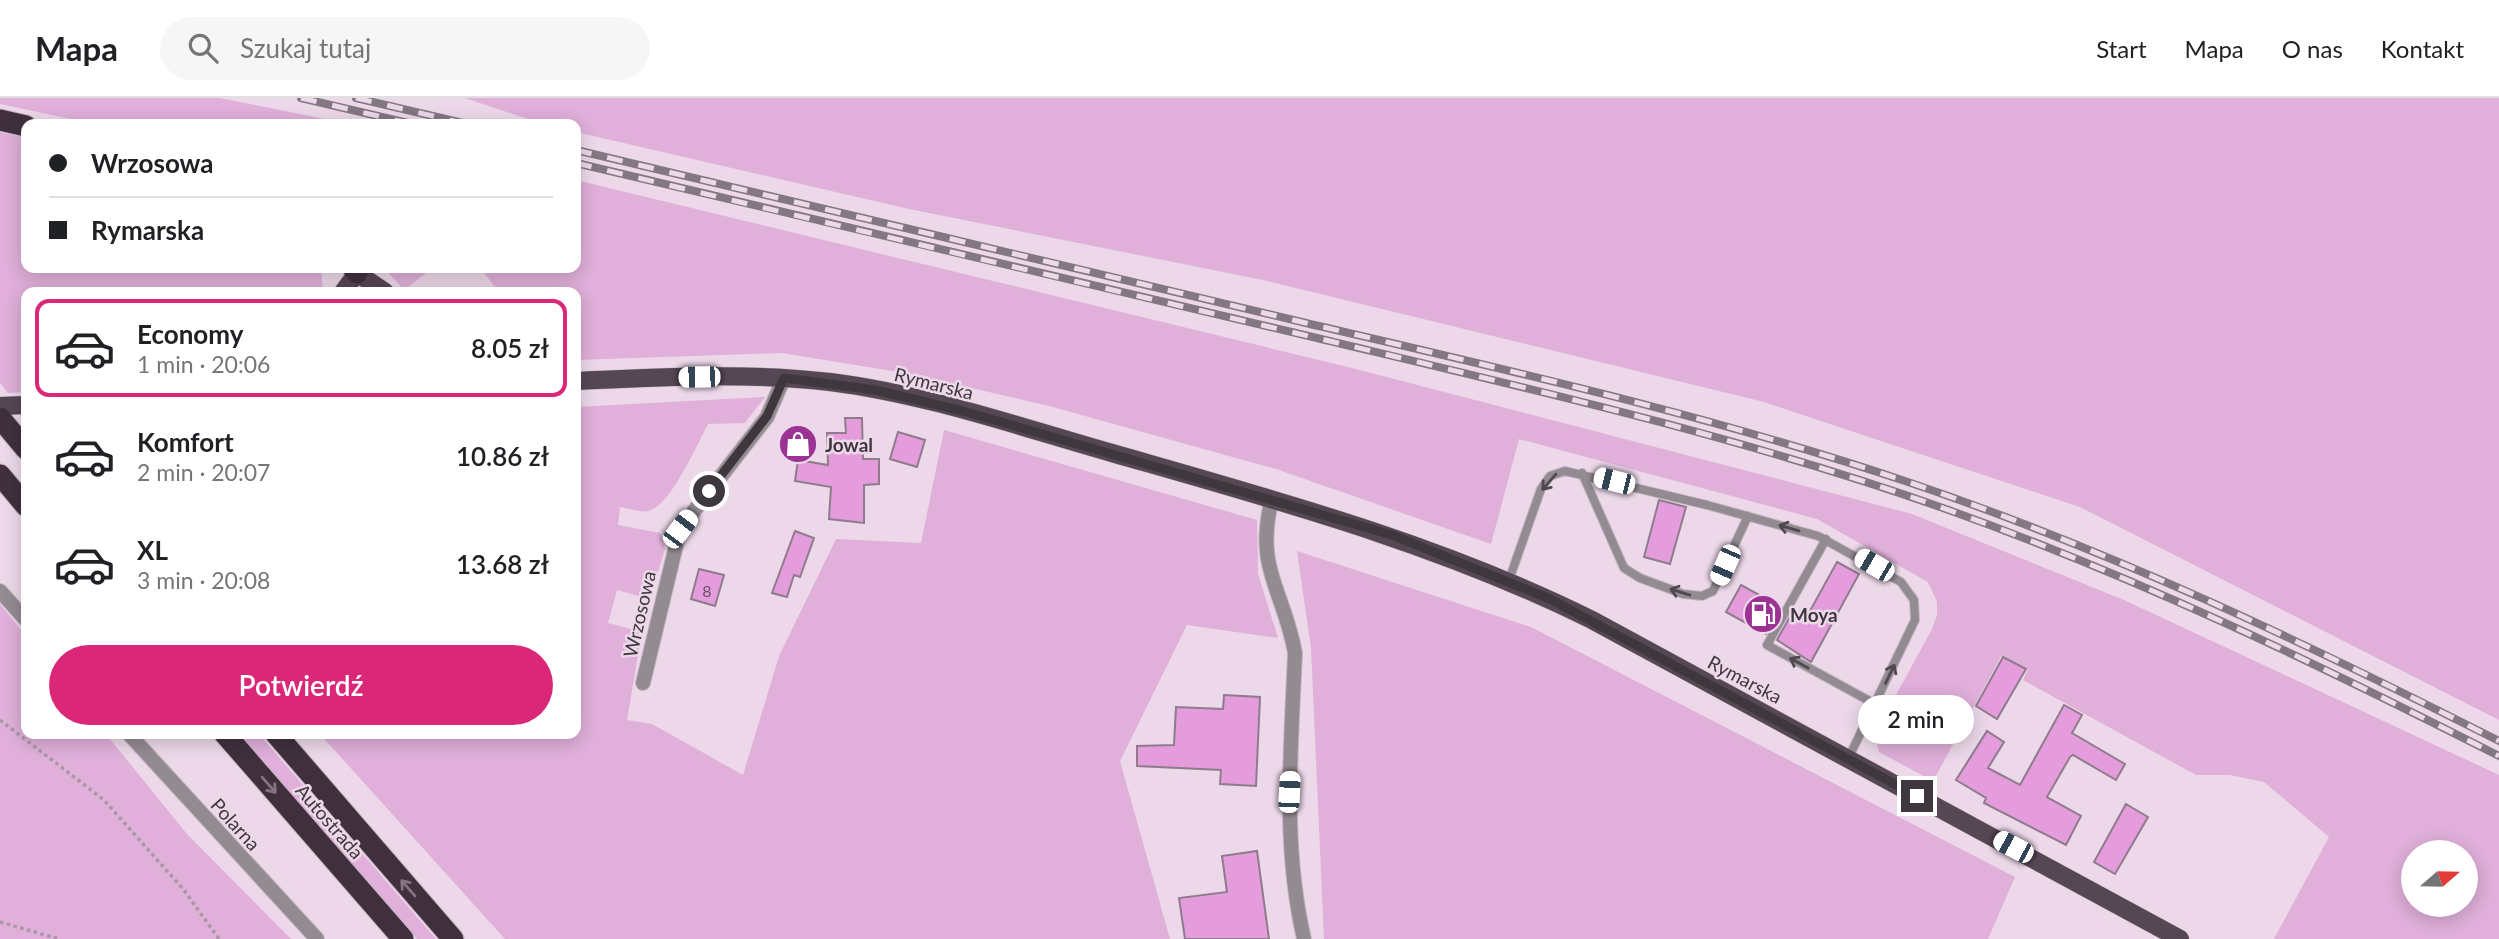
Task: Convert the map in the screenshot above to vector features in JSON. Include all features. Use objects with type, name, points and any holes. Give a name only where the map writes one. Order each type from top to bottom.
[{"type":"highway","points":[[0,120],[21,124]]},
{"type":"highway","points":[[4,423],[21,443]]},
{"type":"highway","points":[[0,475],[21,500]]},
{"type":"highway","name":"Autostrada","points":[[229,739],[403,939]]},
{"type":"highway","name":"Autostrada","points":[[280,739],[453,939]]},
{"type":"main road","points":[[359,273],[378,287]]},
{"type":"main road","name":"Rymarska","points":[[581,381],[683,377],[784,378],[875,390],[963,411],[1392,535],[1508,580],[1592,620],[1849,757],[2180,939]]},
{"type":"main road","points":[[0,406],[21,405]]},
{"type":"street","name":"Wrzosowa","points":[[643,683],[680,529],[767,416],[784,378]]},
{"type":"street","points":[[1272,499],[1266,528],[1267,565],[1291,629],[1295,653],[1288,819],[1293,891],[1304,939]]},
{"type":"street","points":[[0,591],[21,614]]},
{"type":"street","name":"Polarna","points":[[134,739],[317,939]]},
{"type":"lane","points":[[1508,580],[1546,481],[1557,472],[1582,473],[1826,539],[1901,582],[1914,600],[1915,620],[1849,757]]},
{"type":"lane","points":[[1582,473],[1624,568],[1640,578],[1683,594],[1702,596],[1713,590],[1748,516]]},
{"type":"lane","points":[[1826,539],[1767,645],[1875,704]]},
{"type":"path","points":[[0,720],[21,736]]},
{"type":"path","points":[[25,739],[104,800],[183,889],[219,939]]},
{"type":"path","points":[[2,923],[59,939]]},
{"type":"shaded area","points":[[0,98],[220,98],[325,119],[70,119],[0,104]]},
{"type":"shaded area","points":[[465,98],[2499,98],[2499,720],[2080,507],[1764,402],[1263,280],[909,209],[581,133],[581,119],[528,119]]},
{"type":"shaded area","points":[[0,132],[21,137],[21,273],[321,273],[323,287],[21,287],[21,392],[8,393],[0,383]]},
{"type":"shaded area","points":[[581,181],[1352,368],[1912,514],[2124,600],[2499,775],[2499,939],[2274,939],[2329,837],[2264,782],[2230,775],[2196,775],[2023,680],[2028,669],[2002,655],[1933,781],[1879,752],[1875,738],[1878,728],[1932,629],[1937,615],[1937,602],[1928,582],[1817,519],[1519,439],[1491,544],[1276,469],[1049,406],[911,374],[782,353],[581,360],[581,287],[495,287],[484,273],[581,273]]},
{"type":"shaded area","points":[[389,273],[426,273],[408,287],[401,287]]},
{"type":"shaded area","points":[[765,397],[745,423],[708,424],[674,487],[656,507],[648,511],[638,511],[620,507],[618,525],[660,533],[665,549],[650,599],[617,590],[608,623],[642,632],[627,720],[652,724],[743,775],[779,656],[836,539],[921,543],[944,430],[1257,520],[1258,574],[1278,638],[1187,625],[1120,761],[1170,939],[505,939],[324,739],[581,739],[581,407]]},
{"type":"shaded area","points":[[1297,551],[1531,627],[2015,877],[1988,939],[1324,939],[1311,648]]},
{"type":"shaded area","points":[[0,604],[21,630],[21,739],[110,739],[187,834],[291,939],[0,939]]},
{"type":"shaded area","points":[[244,739],[263,739],[436,939],[417,939]]},
{"type":"building","points":[[845,418],[862,418],[863,459],[879,459],[879,484],[864,485],[864,523],[829,519],[831,487],[795,481],[798,460],[828,465],[827,433],[846,433]]},
{"type":"building","points":[[898,432],[925,440],[917,467],[890,459]]},
{"type":"building","points":[[1659,500],[1686,507],[1670,564],[1644,557]]},
{"type":"building","points":[[795,531],[814,538],[800,577],[794,575],[787,597],[772,593]]},
{"type":"building","points":[[1837,562],[1859,574],[1811,662],[1777,640],[1792,613],[1805,620]]},
{"type":"building","points":[[699,569],[724,575],[715,606],[691,599]]},
{"type":"building","points":[[1741,585],[1781,607],[1766,634],[1726,612]]},
{"type":"building","points":[[2003,657],[2026,669],[1997,719],[1976,706]]},
{"type":"building","points":[[1224,695],[1260,697],[1256,786],[1220,784],[1221,770],[1137,766],[1137,746],[1174,745],[1176,707],[1223,709]]},
{"type":"building","points":[[2064,705],[2082,715],[2072,733],[2125,764],[2116,780],[2073,755],[2070,757],[2047,797],[2081,816],[2066,845],[1984,803],[1986,798],[1956,780],[1987,731],[2004,742],[1988,768],[2020,785]]},
{"type":"building","points":[[2126,804],[2148,817],[2115,874],[2094,862]]},
{"type":"building","points":[[1257,851],[1269,939],[1185,939],[1179,898],[1227,892],[1222,856]]},
{"type":"railway","points":[[301,98],[391,119]]},
{"type":"railway","points":[[356,98],[446,119]]},
{"type":"railway","points":[[581,151],[1532,376],[1682,414],[1831,457],[1981,508],[2132,568],[2280,634],[2499,741]]},
{"type":"railway","points":[[581,164],[1475,376],[1789,458],[1943,508],[2085,562],[2294,655],[2499,756]]},
{"type":"place","name":"Jowal","points":[[798,444]]},
{"type":"place","name":"Moya","points":[[1763,614]]},
{"type":"route","points":[[709,491],[767,416],[784,378],[832,382],[963,411],[1392,535],[1508,580],[1592,620],[1917,796]]}]
